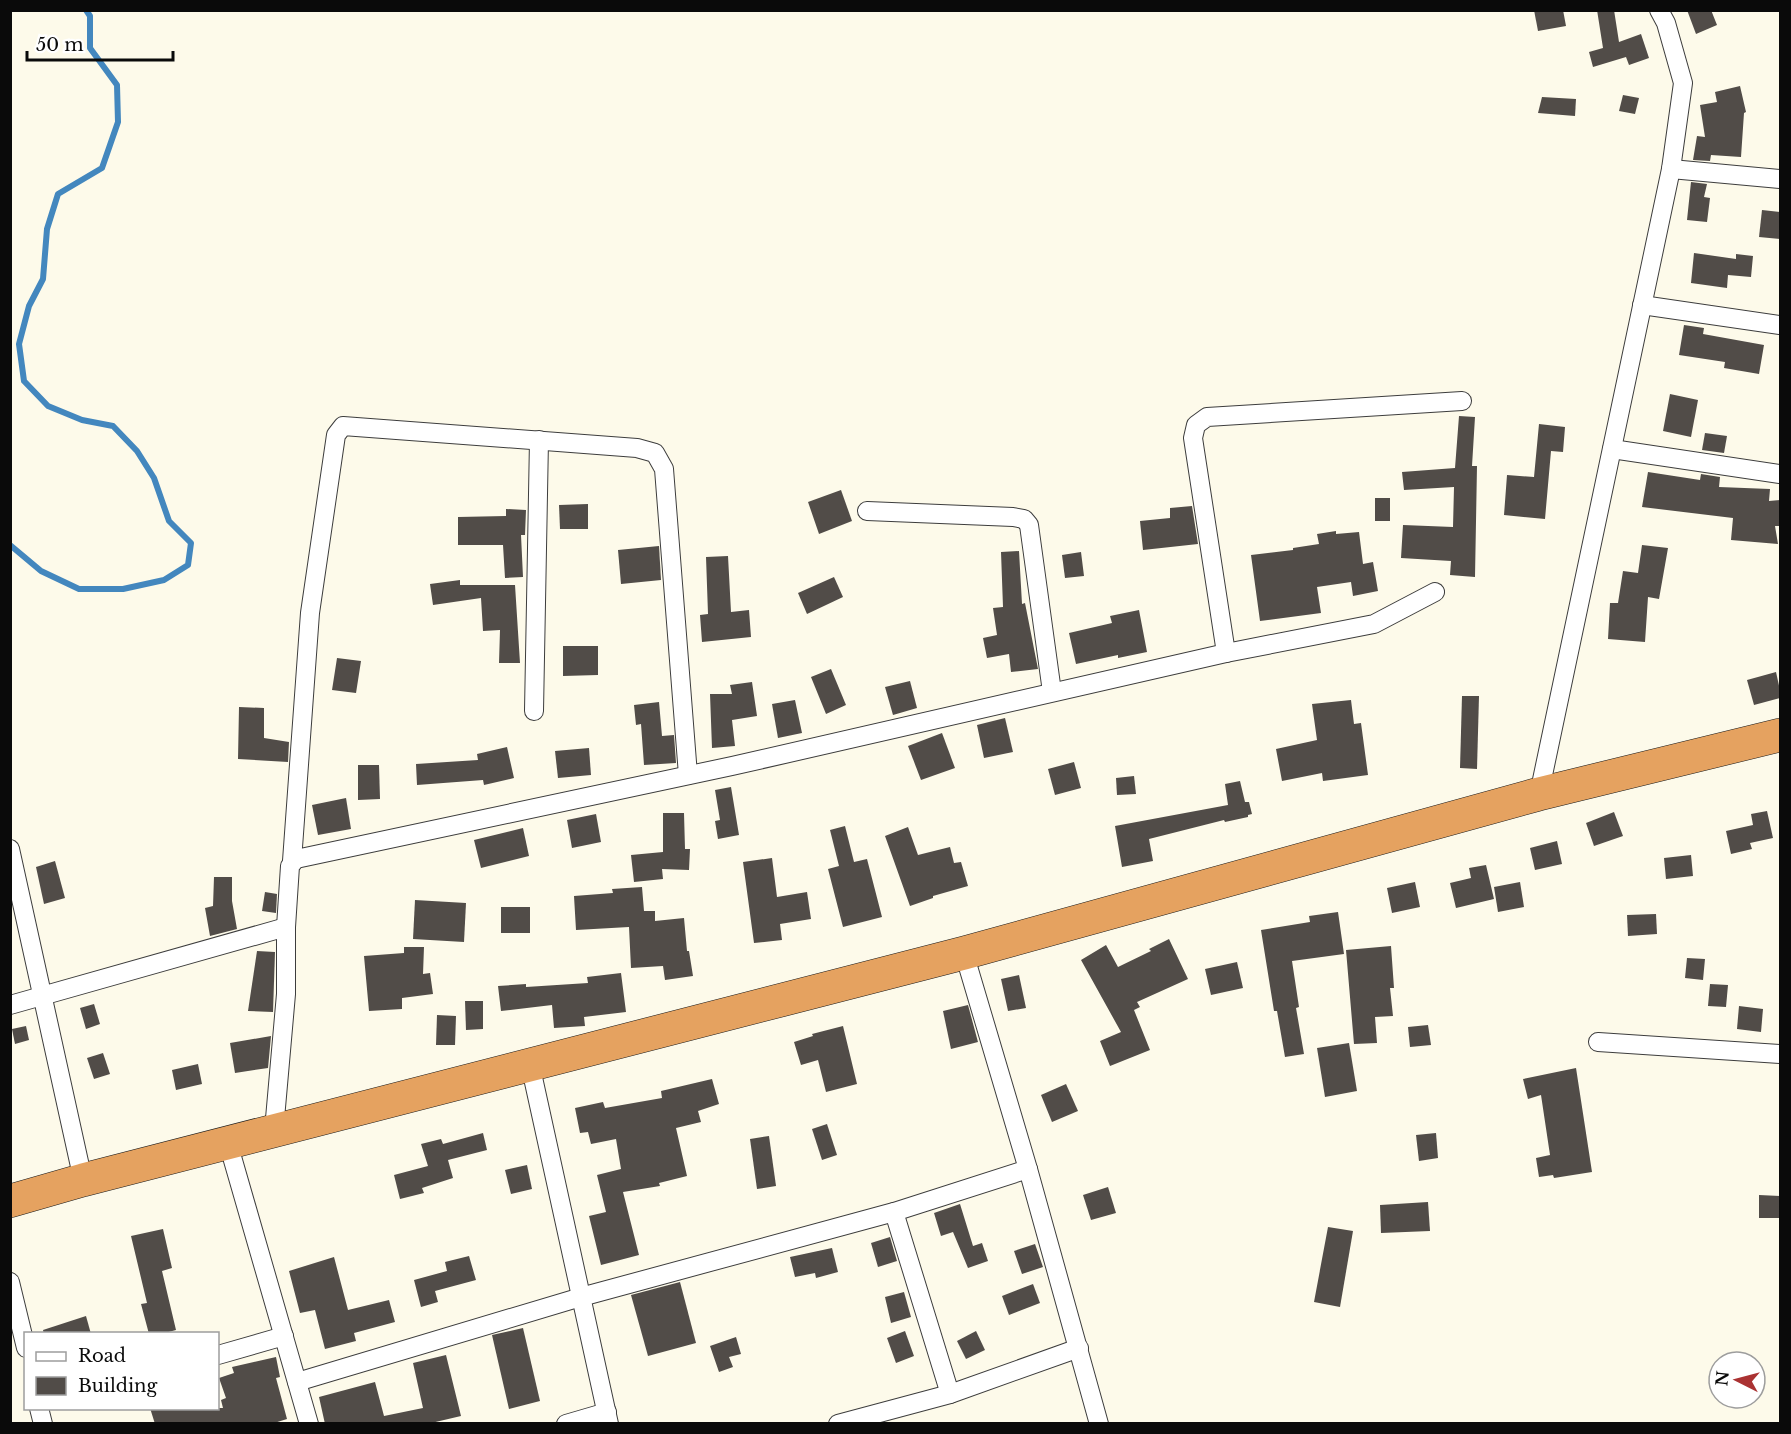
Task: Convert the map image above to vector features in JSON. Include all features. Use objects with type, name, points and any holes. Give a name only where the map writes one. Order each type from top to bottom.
[{"type":"highway","points":[[10,1201],[274,1130],[964,953],[1539,794],[1780,735]]},
{"type":"street","points":[[1539,794],[1671,169],[1683,83],[1666,23],[1659,10]]},
{"type":"street","points":[[1671,169],[1780,179]]},
{"type":"street","points":[[1642,304],[1780,325]]},
{"type":"street","points":[[1226,653],[1193,438],[1196,425],[1207,417],[1461,401]]},
{"type":"street","points":[[274,1130],[286,994],[286,927],[310,613],[336,435],[343,426],[637,448],[655,453],[664,469],[688,775]]},
{"type":"street","points":[[534,711],[539,440]]},
{"type":"street","points":[[1612,449],[1780,474]]},
{"type":"street","points":[[867,511],[1024,519],[1029,525],[1052,692]]},
{"type":"street","points":[[292,861],[688,775],[1226,653],[1374,624],[1435,592]]},
{"type":"street","points":[[10,849],[44,996],[82,1180]]},
{"type":"street","points":[[10,1005],[286,927]]},
{"type":"street","points":[[964,953],[1028,1169],[1099,1424]]},
{"type":"street","points":[[1598,1042],[1780,1054]]},
{"type":"street","points":[[530,1064],[608,1418],[566,1424]]},
{"type":"street","points":[[228,1143],[309,1424]]},
{"type":"street","points":[[297,1382],[581,1297],[894,1212],[1028,1169]]},
{"type":"street","points":[[894,1212],[950,1394]]},
{"type":"street","points":[[10,1282],[24,1340]]},
{"type":"street","points":[[219,1355],[284,1336]]},
{"type":"street","points":[[838,1424],[950,1394],[1079,1348]]},
{"type":"building","points":[[1534,10],[1563,10],[1566,26],[1538,31]]},
{"type":"building","points":[[1597,10],[1614,10],[1619,42],[1641,34],[1649,58],[1629,65],[1626,57],[1593,67],[1589,52],[1603,48]]},
{"type":"building","points":[[1687,10],[1711,10],[1717,25],[1696,34]]},
{"type":"building","points":[[1740,86],[1746,112],[1744,113],[1741,157],[1711,155],[1710,161],[1693,160],[1697,136],[1705,137],[1700,105],[1717,102],[1715,92]]},
{"type":"building","points":[[1623,95],[1639,98],[1635,114],[1619,111]]},
{"type":"building","points":[[1542,97],[1576,99],[1575,116],[1538,113]]},
{"type":"building","points":[[1691,182],[1707,184],[1704,197],[1710,198],[1707,222],[1687,220]]},
{"type":"building","points":[[1762,210],[1780,212],[1780,239],[1759,237]]},
{"type":"building","points":[[1694,253],[1736,259],[1736,254],[1753,256],[1751,277],[1728,275],[1727,288],[1691,283]]},
{"type":"building","points":[[1684,325],[1704,328],[1703,334],[1764,345],[1759,374],[1724,368],[1725,362],[1679,355]]},
{"type":"building","points":[[1670,394],[1698,400],[1691,437],[1663,431]]},
{"type":"building","points":[[1459,416],[1475,417],[1472,466],[1477,466],[1475,577],[1450,575],[1451,561],[1401,558],[1403,525],[1453,527],[1454,487],[1404,490],[1402,472],[1455,468]]},
{"type":"building","points":[[1539,424],[1565,427],[1563,452],[1551,451],[1545,519],[1504,515],[1507,475],[1534,477]]},
{"type":"building","points":[[1705,433],[1727,436],[1724,453],[1702,450]]},
{"type":"building","points":[[1648,472],[1700,480],[1701,474],[1720,477],[1719,487],[1770,489],[1769,501],[1780,500],[1780,526],[1775,526],[1778,544],[1731,540],[1733,518],[1642,507]]},
{"type":"building","points":[[841,490],[852,521],[819,534],[808,502]]},
{"type":"building","points":[[1375,498],[1390,498],[1390,521],[1375,521]]},
{"type":"building","points":[[588,504],[588,529],[560,529],[559,505]]},
{"type":"building","points":[[1192,506],[1198,544],[1143,550],[1140,521],[1170,518],[1170,508]]},
{"type":"building","points":[[506,509],[526,510],[525,535],[521,535],[523,577],[505,578],[503,545],[458,545],[458,517],[506,516]]},
{"type":"building","points":[[1336,531],[1336,534],[1359,532],[1363,564],[1373,562],[1378,591],[1353,596],[1351,582],[1317,587],[1321,613],[1260,621],[1251,555],[1319,544],[1317,534]]},
{"type":"building","points":[[1642,545],[1668,548],[1659,599],[1648,597],[1645,642],[1608,639],[1610,603],[1618,603],[1623,571],[1638,573]]},
{"type":"building","points":[[659,546],[661,580],[621,584],[618,550]]},
{"type":"building","points":[[1019,551],[1022,604],[1025,603],[1038,669],[1011,672],[1009,654],[987,658],[983,638],[997,635],[993,608],[1003,607],[1001,552]]},
{"type":"building","points":[[1081,552],[1084,576],[1065,578],[1062,555]]},
{"type":"building","points":[[728,556],[731,612],[749,610],[751,637],[702,642],[700,615],[708,614],[706,557]]},
{"type":"building","points":[[834,577],[843,597],[807,614],[798,593]]},
{"type":"building","points":[[460,580],[460,585],[515,585],[520,663],[499,663],[500,630],[483,631],[481,598],[433,605],[430,584]]},
{"type":"building","points":[[1139,610],[1147,652],[1118,658],[1118,655],[1076,664],[1069,633],[1112,623],[1110,616]]},
{"type":"building","points":[[563,646],[598,646],[598,675],[563,676]]},
{"type":"building","points":[[337,658],[361,661],[356,693],[332,690]]},
{"type":"building","points":[[831,669],[846,705],[826,714],[811,677]]},
{"type":"building","points":[[1776,672],[1780,698],[1754,705],[1747,680]]},
{"type":"building","points":[[910,681],[917,708],[893,715],[885,687]]},
{"type":"building","points":[[752,682],[757,716],[732,720],[735,746],[712,748],[710,694],[732,694],[730,685]]},
{"type":"building","points":[[1462,696],[1479,696],[1477,769],[1460,768]]},
{"type":"building","points":[[795,700],[802,733],[778,738],[772,704]]},
{"type":"building","points":[[1351,700],[1354,724],[1361,723],[1368,775],[1323,781],[1322,773],[1282,781],[1276,749],[1317,740],[1312,704]]},
{"type":"building","points":[[659,702],[662,736],[674,735],[676,763],[644,765],[641,724],[636,725],[634,705]]},
{"type":"building","points":[[239,707],[264,708],[264,738],[289,742],[288,762],[238,759]]},
{"type":"building","points":[[1005,718],[1013,752],[984,758],[977,725]]},
{"type":"building","points":[[942,733],[955,768],[921,780],[908,746]]},
{"type":"building","points":[[507,747],[514,778],[484,785],[483,780],[417,785],[416,764],[478,760],[477,754]]},
{"type":"building","points":[[589,748],[591,775],[558,778],[555,751]]},
{"type":"building","points":[[1074,762],[1081,788],[1055,795],[1048,769]]},
{"type":"building","points":[[358,765],[379,765],[380,799],[358,800]]},
{"type":"building","points":[[1134,776],[1136,794],[1117,795],[1116,778]]},
{"type":"building","points":[[1240,781],[1245,802],[1249,802],[1252,814],[1248,817],[1225,822],[1224,820],[1149,839],[1153,861],[1122,867],[1115,826],[1228,805],[1225,784]]},
{"type":"building","points":[[731,787],[739,835],[718,839],[715,821],[720,820],[715,790]]},
{"type":"building","points":[[346,798],[351,829],[318,835],[312,805]]},
{"type":"building","points":[[1767,811],[1773,838],[1750,843],[1752,849],[1731,854],[1726,831],[1753,825],[1751,814]]},
{"type":"building","points":[[1614,812],[1623,836],[1594,846],[1586,823]]},
{"type":"building","points":[[663,813],[684,813],[685,849],[690,849],[689,870],[662,869],[663,879],[634,882],[631,855],[663,852]]},
{"type":"building","points":[[596,814],[601,842],[572,848],[567,820]]},
{"type":"building","points":[[845,826],[854,862],[867,859],[882,917],[843,927],[828,869],[839,866],[830,830]]},
{"type":"building","points":[[908,827],[918,855],[950,847],[954,863],[961,862],[968,886],[933,896],[933,898],[910,906],[885,836]]},
{"type":"building","points":[[523,828],[529,856],[481,868],[474,840]]},
{"type":"building","points":[[1557,841],[1562,864],[1535,870],[1530,848]]},
{"type":"building","points":[[1691,855],[1693,876],[1666,879],[1664,858]]},
{"type":"building","points":[[772,858],[777,897],[807,892],[811,919],[780,924],[782,940],[754,943],[743,862]]},
{"type":"building","points":[[55,861],[65,898],[44,904],[36,867]]},
{"type":"building","points":[[1486,865],[1494,899],[1456,908],[1450,883],[1471,878],[1469,868]]},
{"type":"building","points":[[214,877],[232,877],[232,901],[237,929],[210,936],[205,908],[213,906]]},
{"type":"building","points":[[1415,882],[1420,907],[1392,913],[1387,888]]},
{"type":"building","points":[[1520,882],[1524,907],[1498,912],[1494,887]]},
{"type":"building","points":[[642,887],[644,911],[655,911],[655,921],[684,918],[687,951],[689,951],[693,976],[665,980],[663,966],[631,968],[629,927],[576,930],[574,896],[613,893],[612,889]]},
{"type":"building","points":[[265,892],[277,894],[276,913],[262,911]]},
{"type":"building","points":[[415,900],[466,903],[464,942],[413,939]]},
{"type":"building","points":[[501,907],[530,907],[530,933],[501,933]]},
{"type":"building","points":[[1338,912],[1344,954],[1292,961],[1299,1007],[1296,1008],[1304,1054],[1285,1057],[1277,1011],[1274,1011],[1261,930],[1310,922],[1309,916]]},
{"type":"building","points":[[1656,914],[1657,934],[1628,936],[1627,915]]},
{"type":"building","points":[[1169,939],[1188,979],[1137,1002],[1140,1007],[1134,1010],[1150,1050],[1110,1066],[1100,1041],[1121,1032],[1081,960],[1106,945],[1118,967],[1151,951],[1149,949]]},
{"type":"building","points":[[1391,946],[1394,988],[1390,988],[1393,1016],[1375,1017],[1377,1043],[1354,1044],[1346,950]]},
{"type":"building","points":[[404,947],[424,947],[423,974],[430,973],[433,994],[402,998],[402,1009],[369,1011],[364,956],[404,953]]},
{"type":"building","points":[[257,951],[275,952],[273,1012],[248,1011]]},
{"type":"building","points":[[1687,958],[1705,959],[1703,980],[1685,978]]},
{"type":"building","points":[[1237,962],[1243,988],[1211,995],[1205,969]]},
{"type":"building","points":[[621,973],[626,1012],[584,1017],[585,1026],[554,1028],[552,1005],[501,1011],[498,986],[526,984],[526,987],[588,983],[587,977]]},
{"type":"building","points":[[1019,975],[1026,1008],[1008,1011],[1001,979]]},
{"type":"building","points":[[1710,984],[1728,985],[1726,1007],[1708,1006]]},
{"type":"building","points":[[465,1001],[483,1001],[483,1029],[466,1030]]},
{"type":"building","points":[[94,1004],[100,1024],[86,1029],[80,1008]]},
{"type":"building","points":[[968,1005],[978,1042],[951,1049],[943,1011]]},
{"type":"building","points":[[1739,1006],[1763,1009],[1761,1032],[1737,1029]]},
{"type":"building","points":[[437,1015],[456,1016],[455,1045],[436,1045]]},
{"type":"building","points":[[1428,1025],[1431,1045],[1410,1047],[1408,1027]]},
{"type":"building","points":[[26,1026],[29,1040],[15,1044],[12,1029]]},
{"type":"building","points":[[843,1026],[857,1084],[826,1092],[818,1060],[801,1065],[794,1042],[813,1036],[812,1034]]},
{"type":"building","points":[[271,1036],[268,1068],[235,1073],[230,1043]]},
{"type":"building","points":[[1349,1043],[1357,1091],[1325,1097],[1317,1048]]},
{"type":"building","points":[[103,1053],[110,1074],[94,1079],[87,1058]]},
{"type":"building","points":[[198,1064],[202,1084],[176,1090],[172,1070]]},
{"type":"building","points":[[1576,1068],[1592,1172],[1554,1178],[1553,1175],[1539,1177],[1536,1158],[1550,1155],[1541,1095],[1528,1099],[1523,1079]]},
{"type":"building","points":[[712,1079],[719,1104],[698,1111],[701,1122],[676,1128],[687,1176],[659,1183],[660,1186],[623,1192],[639,1255],[601,1265],[589,1216],[606,1212],[597,1175],[621,1169],[616,1139],[591,1144],[588,1132],[580,1133],[575,1108],[603,1102],[605,1108],[662,1098],[661,1091]]},
{"type":"building","points":[[1066,1084],[1078,1111],[1052,1122],[1041,1095]]},
{"type":"building","points":[[827,1124],[837,1155],[822,1160],[812,1129]]},
{"type":"building","points":[[483,1133],[487,1150],[448,1160],[453,1178],[422,1188],[424,1193],[400,1199],[394,1175],[428,1166],[421,1144],[441,1139],[443,1144]]},
{"type":"building","points":[[1436,1133],[1438,1158],[1419,1161],[1416,1135]]},
{"type":"building","points":[[769,1136],[776,1186],[757,1189],[750,1139]]},
{"type":"building","points":[[527,1165],[532,1189],[511,1194],[505,1170]]},
{"type":"building","points":[[1108,1187],[1116,1213],[1091,1220],[1083,1195]]},
{"type":"building","points":[[1759,1195],[1780,1196],[1780,1218],[1759,1218]]},
{"type":"building","points":[[1428,1202],[1430,1231],[1381,1233],[1380,1205]]},
{"type":"building","points":[[960,1204],[973,1246],[982,1243],[988,1261],[968,1268],[953,1232],[941,1236],[934,1213]]},
{"type":"building","points":[[1328,1227],[1353,1231],[1340,1307],[1314,1302]]},
{"type":"building","points":[[163,1229],[172,1268],[162,1271],[176,1330],[148,1332],[141,1304],[147,1303],[131,1236]]},
{"type":"building","points":[[890,1237],[897,1261],[878,1267],[871,1243]]},
{"type":"building","points":[[1035,1244],[1043,1267],[1022,1274],[1014,1251]]},
{"type":"building","points":[[832,1248],[838,1272],[816,1278],[815,1273],[795,1277],[790,1257]]},
{"type":"building","points":[[469,1256],[476,1280],[435,1291],[438,1302],[421,1307],[414,1280],[447,1271],[445,1262]]},
{"type":"building","points":[[334,1257],[348,1310],[389,1300],[395,1322],[354,1333],[356,1341],[325,1349],[315,1310],[300,1313],[289,1271]]},
{"type":"building","points":[[680,1282],[696,1343],[648,1356],[631,1295]]},
{"type":"building","points":[[1033,1284],[1040,1303],[1009,1315],[1002,1296]]},
{"type":"building","points":[[904,1292],[911,1317],[891,1323],[885,1297]]},
{"type":"building","points":[[86,1316],[90,1332],[44,1332],[43,1330]]},
{"type":"building","points":[[523,1328],[540,1401],[509,1409],[492,1335]]},
{"type":"building","points":[[905,1331],[914,1356],[896,1363],[887,1338]]},
{"type":"building","points":[[976,1331],[985,1350],[966,1359],[957,1341]]},
{"type":"building","points":[[736,1337],[741,1354],[729,1357],[733,1367],[719,1372],[710,1346]]},
{"type":"building","points":[[446,1355],[461,1416],[427,1424],[325,1424],[319,1397],[375,1382],[384,1416],[423,1408],[413,1363]]},
{"type":"building","points":[[276,1357],[280,1377],[276,1378],[287,1419],[271,1424],[155,1424],[151,1410],[219,1410],[223,1408],[221,1400],[226,1398],[219,1378],[234,1373],[232,1367]]},
{"type":"waterway","points":[[10,545],[41,571],[79,589],[123,589],[164,580],[188,565],[191,543],[169,521],[154,478],[137,451],[113,426],[82,420],[48,406],[24,381],[19,344],[29,306],[43,279],[47,229],[58,194],[102,168],[118,122],[117,85],[90,48],[90,16],[86,10]]}]
